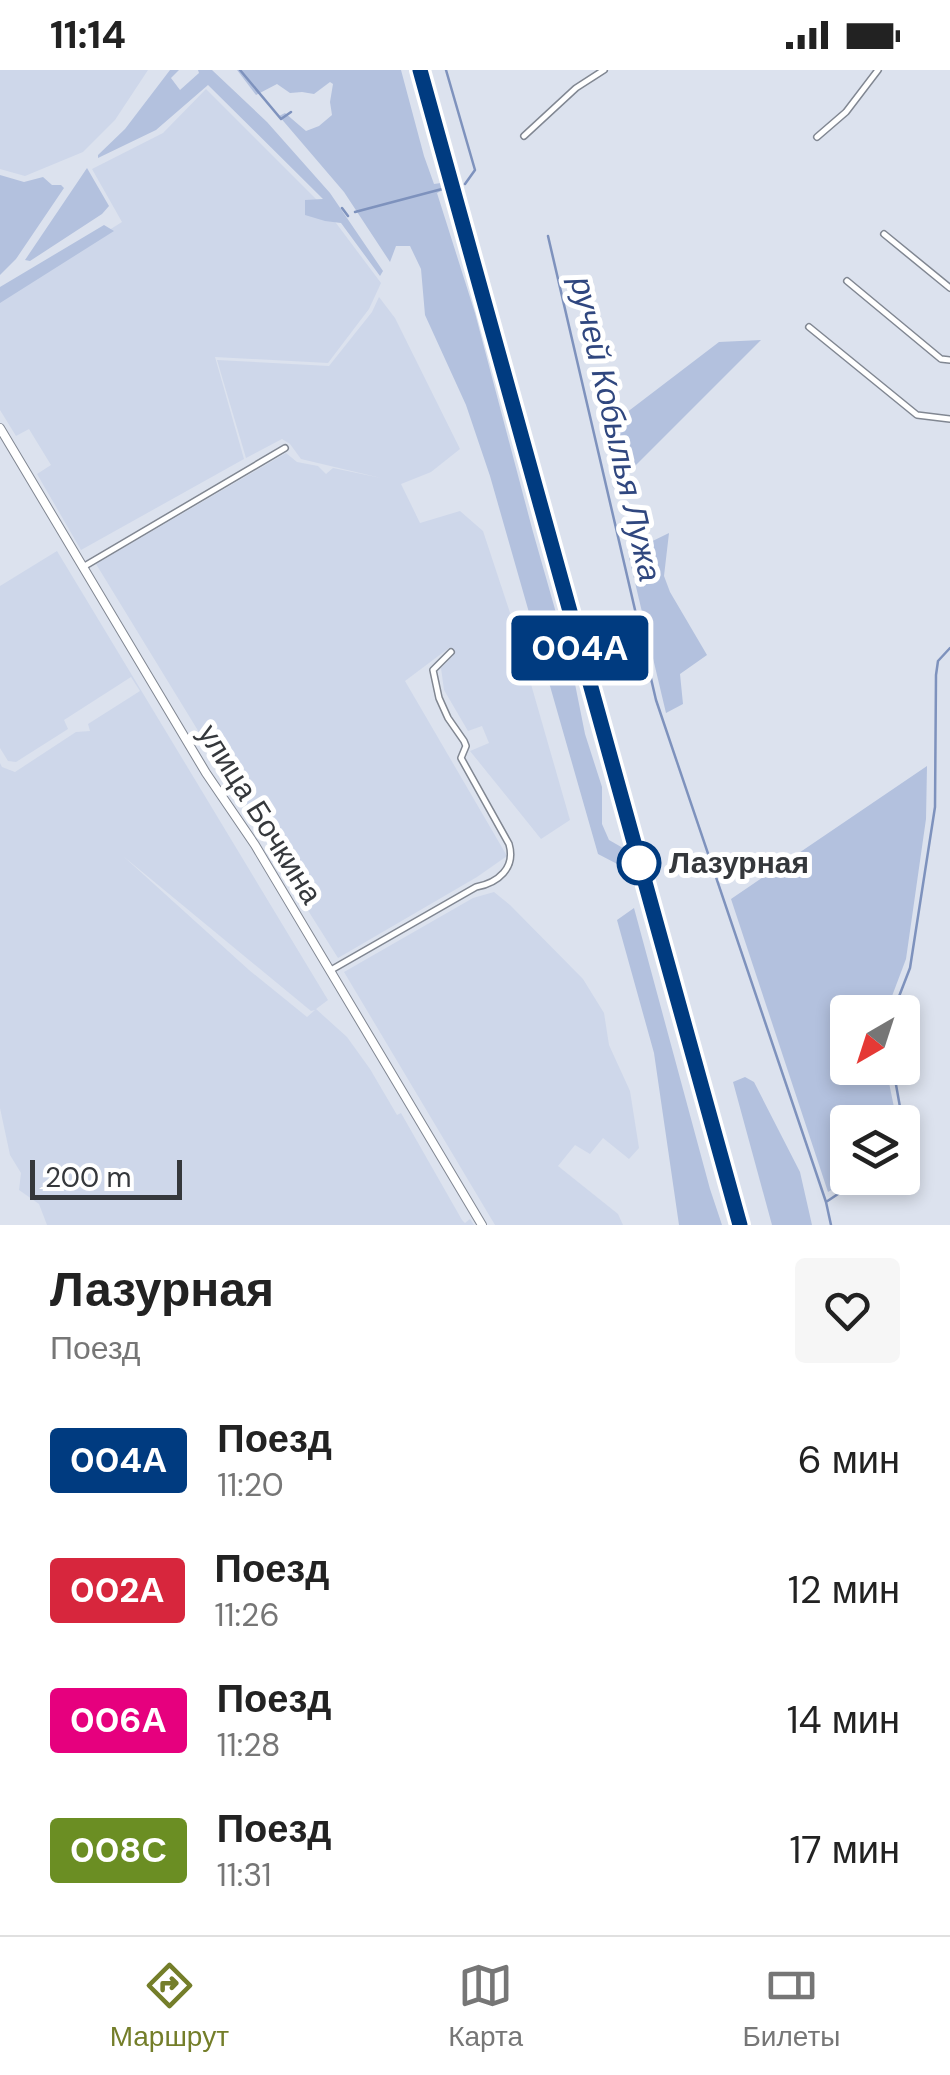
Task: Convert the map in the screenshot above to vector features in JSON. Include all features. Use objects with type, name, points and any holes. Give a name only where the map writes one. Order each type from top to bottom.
[{"type":"street","points":[[524,136],[576,88],[604,70]]},
{"type":"street","points":[[817,137],[846,112],[878,70]]},
{"type":"street","points":[[884,234],[950,288]]},
{"type":"street","points":[[847,280],[941,358],[950,360]]},
{"type":"street","points":[[809,326],[917,415],[950,419]]},
{"type":"street","name":"улица Бочкина","points":[[0,428],[482,1225]]},
{"type":"street","points":[[83,567],[285,448]]},
{"type":"street","points":[[331,970],[476,887],[492,884],[512,858],[509,844],[461,758],[464,741],[439,698],[433,670],[451,652]]},
{"type":"shaded area","points":[[0,70],[148,70],[115,120],[83,152],[25,176],[0,169]]},
{"type":"shaded area","points":[[170,70],[179,70],[171,78],[180,90],[198,70],[212,70],[267,122],[330,193],[383,271],[380,276],[341,223],[305,215],[305,200],[323,199],[208,85],[156,130],[98,158]]},
{"type":"shaded area","points":[[237,70],[401,70],[434,184],[441,183],[447,188],[437,193],[475,313],[572,669],[585,734],[602,787],[602,824],[609,840],[623,848],[623,867],[598,854],[490,476],[466,405],[425,315],[421,269],[410,246],[396,246],[390,262],[344,192],[279,116],[285,113],[306,131],[319,126],[332,115],[333,84],[330,82],[314,94],[290,93],[277,84],[256,95]]},
{"type":"shaded area","points":[[206,89],[324,207],[381,283],[369,309],[328,363],[215,357],[244,459],[81,550],[37,474],[51,465],[29,429],[16,436],[0,410],[0,298],[122,222],[92,169],[163,133]]},
{"type":"shaded area","points":[[87,168],[109,206],[30,261],[25,260]]},
{"type":"shaded area","points":[[0,175],[24,182],[43,177],[64,188],[16,259],[0,275]]},
{"type":"shaded area","points":[[104,225],[114,231],[0,303],[0,287]]},
{"type":"shaded area","points":[[379,297],[395,318],[460,449],[431,472],[401,484],[420,523],[460,511],[483,531],[570,820],[541,839],[470,751],[489,743],[482,726],[468,731],[444,690],[441,668],[453,656],[449,648],[405,681],[507,856],[338,958],[96,564],[286,453],[297,462],[318,466],[326,474],[333,468],[381,478],[301,459],[282,439],[246,458],[217,360],[329,366],[372,312]]},
{"type":"shaded area","points":[[761,340],[613,488],[605,429],[719,342]]},
{"type":"shaded area","points":[[669,533],[664,576],[707,655],[680,674],[683,704],[666,713],[628,553]]},
{"type":"shaded area","points":[[57,551],[328,1000],[316,1009],[347,1037],[397,1115],[401,1113],[462,1220],[465,1223],[470,1219],[474,1225],[47,1225],[39,1204],[19,1190],[21,1173],[10,1155],[0,1108],[0,763],[15,772],[76,732],[90,731],[88,724],[140,691],[131,677],[64,720],[68,729],[16,762],[8,761],[0,748],[0,586]],"holes":[[[123,856],[311,1011],[315,1010],[307,1017],[249,970]]]},
{"type":"shaded area","points":[[927,766],[926,819],[906,959],[892,995],[830,995],[830,1085],[889,1085],[894,1105],[830,1105],[828,1192],[731,899]]},
{"type":"shaded area","points":[[494,892],[583,979],[604,1013],[609,1045],[630,1091],[639,1148],[629,1159],[603,1138],[590,1154],[575,1145],[558,1166],[618,1214],[623,1225],[495,1225],[344,972],[473,898]]},
{"type":"shaded area","points":[[634,908],[722,1225],[679,1225],[654,1053],[617,920]]},
{"type":"shaded area","points":[[745,1077],[754,1082],[800,1172],[812,1225],[772,1225],[733,1082]]},
{"type":"waterway","points":[[240,70],[281,119],[291,112]]},
{"type":"waterway","points":[[446,70],[475,170],[465,184]]},
{"type":"waterway","points":[[355,212],[442,189]]},
{"type":"waterway","points":[[342,208],[348,216]]},
{"type":"waterway","name":"ручей Кобылья Лужа","points":[[548,236],[656,700],[831,1225]]},
{"type":"waterway","name":"ручей Кобылья Лужа","points":[[900,995],[910,968],[935,807],[938,661],[950,648]]},
{"type":"waterway","name":"ручей Кобылья Лужа","points":[[896,1085],[900,1105]]},
{"type":"waterway","name":"ручей Кобылья Лужа","points":[[826,1202],[836,1195]]},
{"type":"railway","points":[[420,70],[740,1225]]},
{"type":"train","name":"004А","points":[[420,70],[740,1225]]},
{"type":"place","name":"Лазурная","points":[[639,863]]}]
